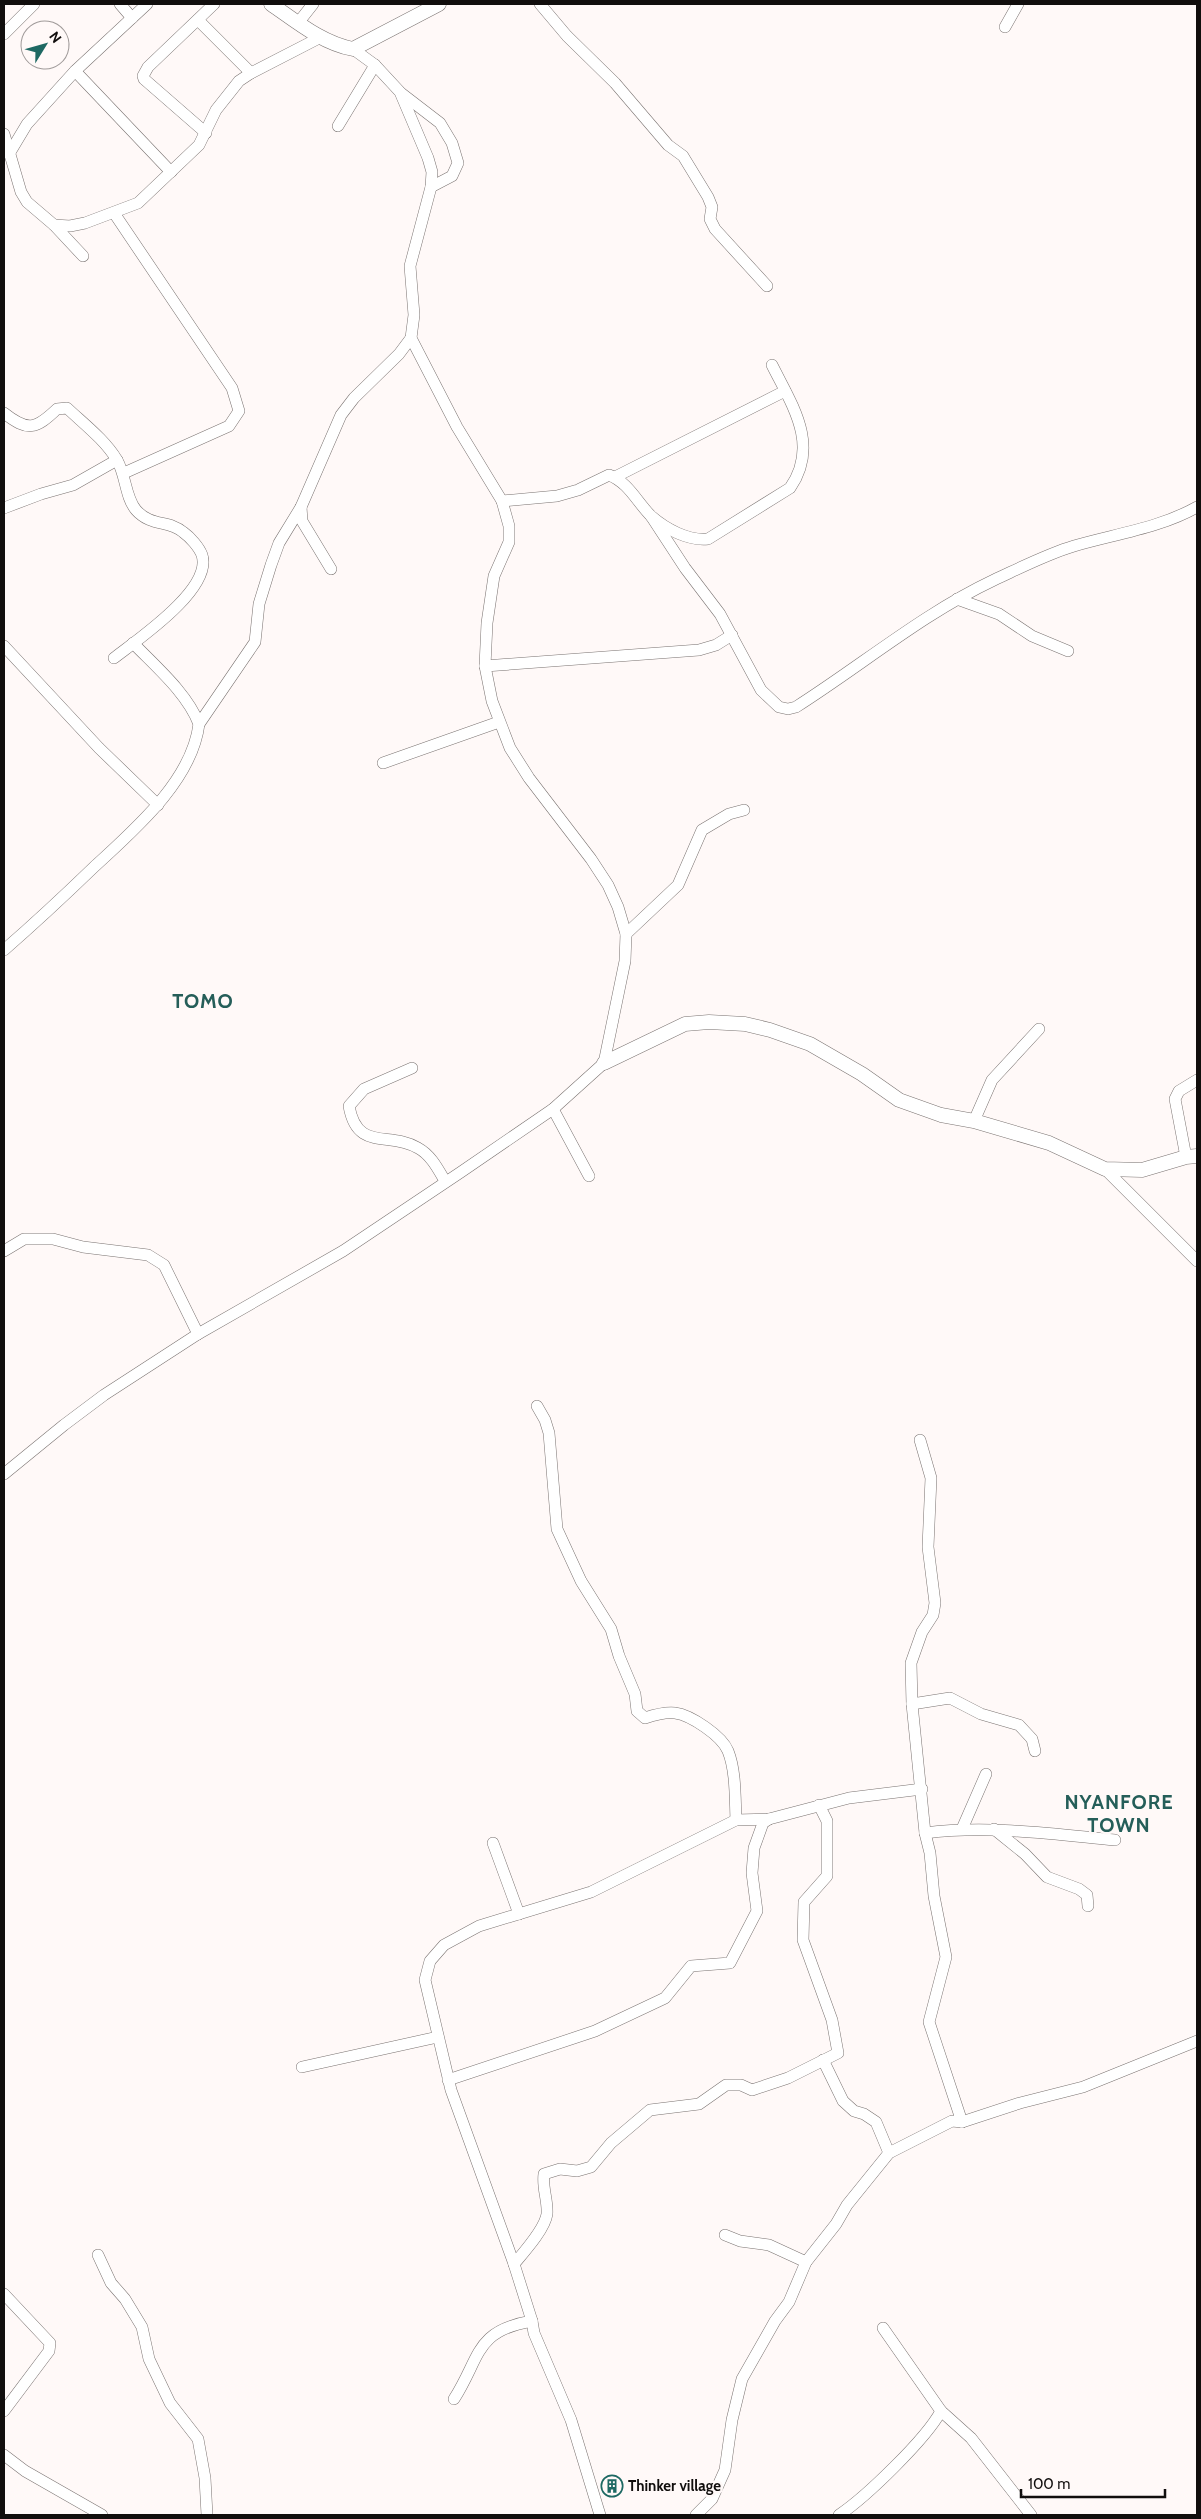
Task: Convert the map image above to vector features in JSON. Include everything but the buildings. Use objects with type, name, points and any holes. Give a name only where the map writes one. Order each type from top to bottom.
[{"type":"street","points":[[4,34],[34,4]]},
{"type":"street","points":[[120,4],[132,18]]},
{"type":"street","points":[[9,154],[27,124],[75,71],[147,4]]},
{"type":"street","points":[[206,133],[144,79],[143,76],[148,67],[214,4]]},
{"type":"street","points":[[271,4],[336,46],[354,49],[375,65],[400,92],[424,108],[440,123],[452,143],[458,163],[452,176],[431,187]]},
{"type":"street","points":[[298,23],[313,4]]},
{"type":"street","points":[[354,49],[439,4]]},
{"type":"street","points":[[540,4],[567,36],[615,84],[668,145],[683,156],[708,197],[712,207],[710,219],[715,229],[767,286]]},
{"type":"street","points":[[1004,27],[1018,4]]},
{"type":"street","points":[[198,20],[251,73]]},
{"type":"street","points":[[54,225],[70,226],[85,223],[138,203],[199,145],[216,110],[239,82],[251,73],[321,37]]},
{"type":"street","points":[[338,126],[375,65]]},
{"type":"street","points":[[75,71],[171,172]]},
{"type":"street","points":[[4,950],[41,918],[158,805],[190,757],[197,738],[199,724],[255,642],[259,604],[279,543],[301,507],[341,415],[354,398],[399,354],[411,338],[414,315],[410,266],[431,187],[432,172],[400,92]]},
{"type":"street","points":[[4,134],[9,154],[27,202],[54,225],[83,256]]},
{"type":"street","points":[[114,213],[232,388],[239,411],[229,426],[124,473]]},
{"type":"street","points":[[411,338],[457,428],[502,501],[509,526],[509,542],[494,576],[490,592],[485,666],[499,722],[510,748],[529,778],[591,858],[608,885],[626,934],[625,961],[604,1063]]},
{"type":"street","points":[[651,516],[684,536],[699,540],[708,539],[790,488],[798,476],[801,466],[803,432],[772,365]]},
{"type":"street","points":[[615,478],[784,391]]},
{"type":"street","points":[[4,413],[24,426],[35,426],[42,424],[57,409],[67,408],[106,446],[117,460],[124,473],[135,509],[147,520],[182,530],[202,555],[203,563],[200,578],[193,589],[158,624],[114,658]]},
{"type":"street","points":[[4,508],[73,485],[117,460]]},
{"type":"street","points":[[502,501],[557,496],[578,490],[609,475],[615,478],[632,492],[651,516],[685,568],[720,614],[761,690],[779,707],[788,709],[848,674],[942,606],[993,580],[1072,547],[1179,517],[1197,508]]},
{"type":"street","points":[[301,507],[302,521],[331,569]]},
{"type":"street","points":[[957,599],[999,614],[1032,636],[1068,651]]},
{"type":"street","points":[[485,666],[699,650],[716,645],[732,635]]},
{"type":"street","points":[[133,643],[180,694],[195,714],[199,724]]},
{"type":"street","points":[[4,646],[112,762],[158,805]]},
{"type":"street","points":[[383,763],[499,722]]},
{"type":"street","points":[[626,934],[678,886],[702,830],[729,814],[744,810]]},
{"type":"street","points":[[4,1474],[104,1395],[198,1334],[343,1251],[553,1109],[604,1063],[685,1024],[709,1022],[745,1024],[770,1030],[810,1044],[839,1060],[898,1100],[941,1115],[974,1121],[1050,1142],[1106,1170],[1197,1261]]},
{"type":"street","points":[[974,1121],[992,1080],[1026,1046],[1038,1030]]},
{"type":"street","points":[[412,1068],[364,1089],[348,1106],[351,1120],[358,1131],[378,1140],[407,1142],[420,1148],[430,1156],[446,1181]]},
{"type":"street","points":[[1106,1170],[1142,1170],[1192,1156],[1175,1099],[1179,1091],[1197,1080]]},
{"type":"street","points":[[553,1109],[589,1176]]},
{"type":"street","points":[[4,1251],[24,1239],[53,1239],[83,1247],[148,1255],[164,1265],[198,1334]]},
{"type":"street","points":[[537,1406],[545,1420],[548,1433],[557,1529],[581,1581],[611,1629],[619,1656],[635,1694],[638,1711],[645,1718],[674,1713],[684,1716],[709,1730],[728,1749],[732,1768],[736,1820]]},
{"type":"street","points":[[920,1440],[931,1478],[928,1547],[935,1603],[933,1615],[922,1632],[911,1663],[912,1704],[925,1833],[930,1852],[934,1896],[946,1957],[929,2022],[962,2122]]},
{"type":"street","points":[[912,1704],[950,1698],[980,1714],[1019,1726],[1032,1739],[1035,1751]]},
{"type":"street","points":[[962,1829],[986,1774]]},
{"type":"street","points":[[600,2515],[571,2420],[534,2333],[514,2264],[448,2080],[425,1980],[430,1961],[444,1945],[479,1926],[591,1892],[736,1820],[768,1819],[849,1798],[922,1789]]},
{"type":"street","points":[[514,2264],[531,2244],[547,2215],[543,2184],[544,2174],[560,2169],[577,2171],[591,2167],[611,2143],[650,2110],[699,2104],[726,2085],[741,2085],[752,2090],[788,2078],[838,2053],[832,2020],[804,1940],[804,1902],[827,1876],[827,1821],[819,1805]]},
{"type":"street","points":[[448,2080],[595,2031],[665,1998],[692,1966],[730,1963],[757,1911],[752,1874],[754,1848],[763,1824],[768,1819]]},
{"type":"street","points":[[925,1833],[962,1829],[994,1830],[1115,1840]]},
{"type":"street","points":[[994,1830],[1025,1854],[1047,1877],[1079,1889],[1087,1895],[1088,1906]]},
{"type":"street","points":[[493,1843],[520,1914]]},
{"type":"street","points":[[302,2067],[438,2037]]},
{"type":"street","points":[[696,2515],[712,2499],[725,2470],[732,2420],[742,2379],[775,2321],[789,2302],[806,2262],[836,2224],[847,2205],[889,2153],[952,2121],[962,2122],[1020,2103],[1083,2087],[1197,2041]]},
{"type":"street","points":[[823,2060],[843,2101],[854,2111],[864,2114],[876,2122],[889,2153]]},
{"type":"street","points":[[725,2235],[740,2241],[769,2245],[806,2262]]},
{"type":"street","points":[[98,2255],[111,2283],[125,2299],[142,2327],[149,2359],[170,2403],[198,2439],[205,2478],[207,2515]]},
{"type":"street","points":[[4,2294],[50,2343],[49,2351],[4,2411]]},
{"type":"street","points":[[454,2399],[475,2355],[486,2340],[517,2323],[532,2321]]},
{"type":"street","points":[[883,2328],[941,2411],[971,2438],[1031,2515]]},
{"type":"street","points":[[839,2515],[850,2508],[904,2456],[941,2411]]},
{"type":"street","points":[[4,2455],[25,2471],[102,2515]]},
{"type":"place","name":"Thinker village","points":[[612,2486]]},
{"type":"district","name":"TOMO","points":[[203,1001]]},
{"type":"district","name":"NYANFORE TOWN","points":[[1119,1814]]}]
